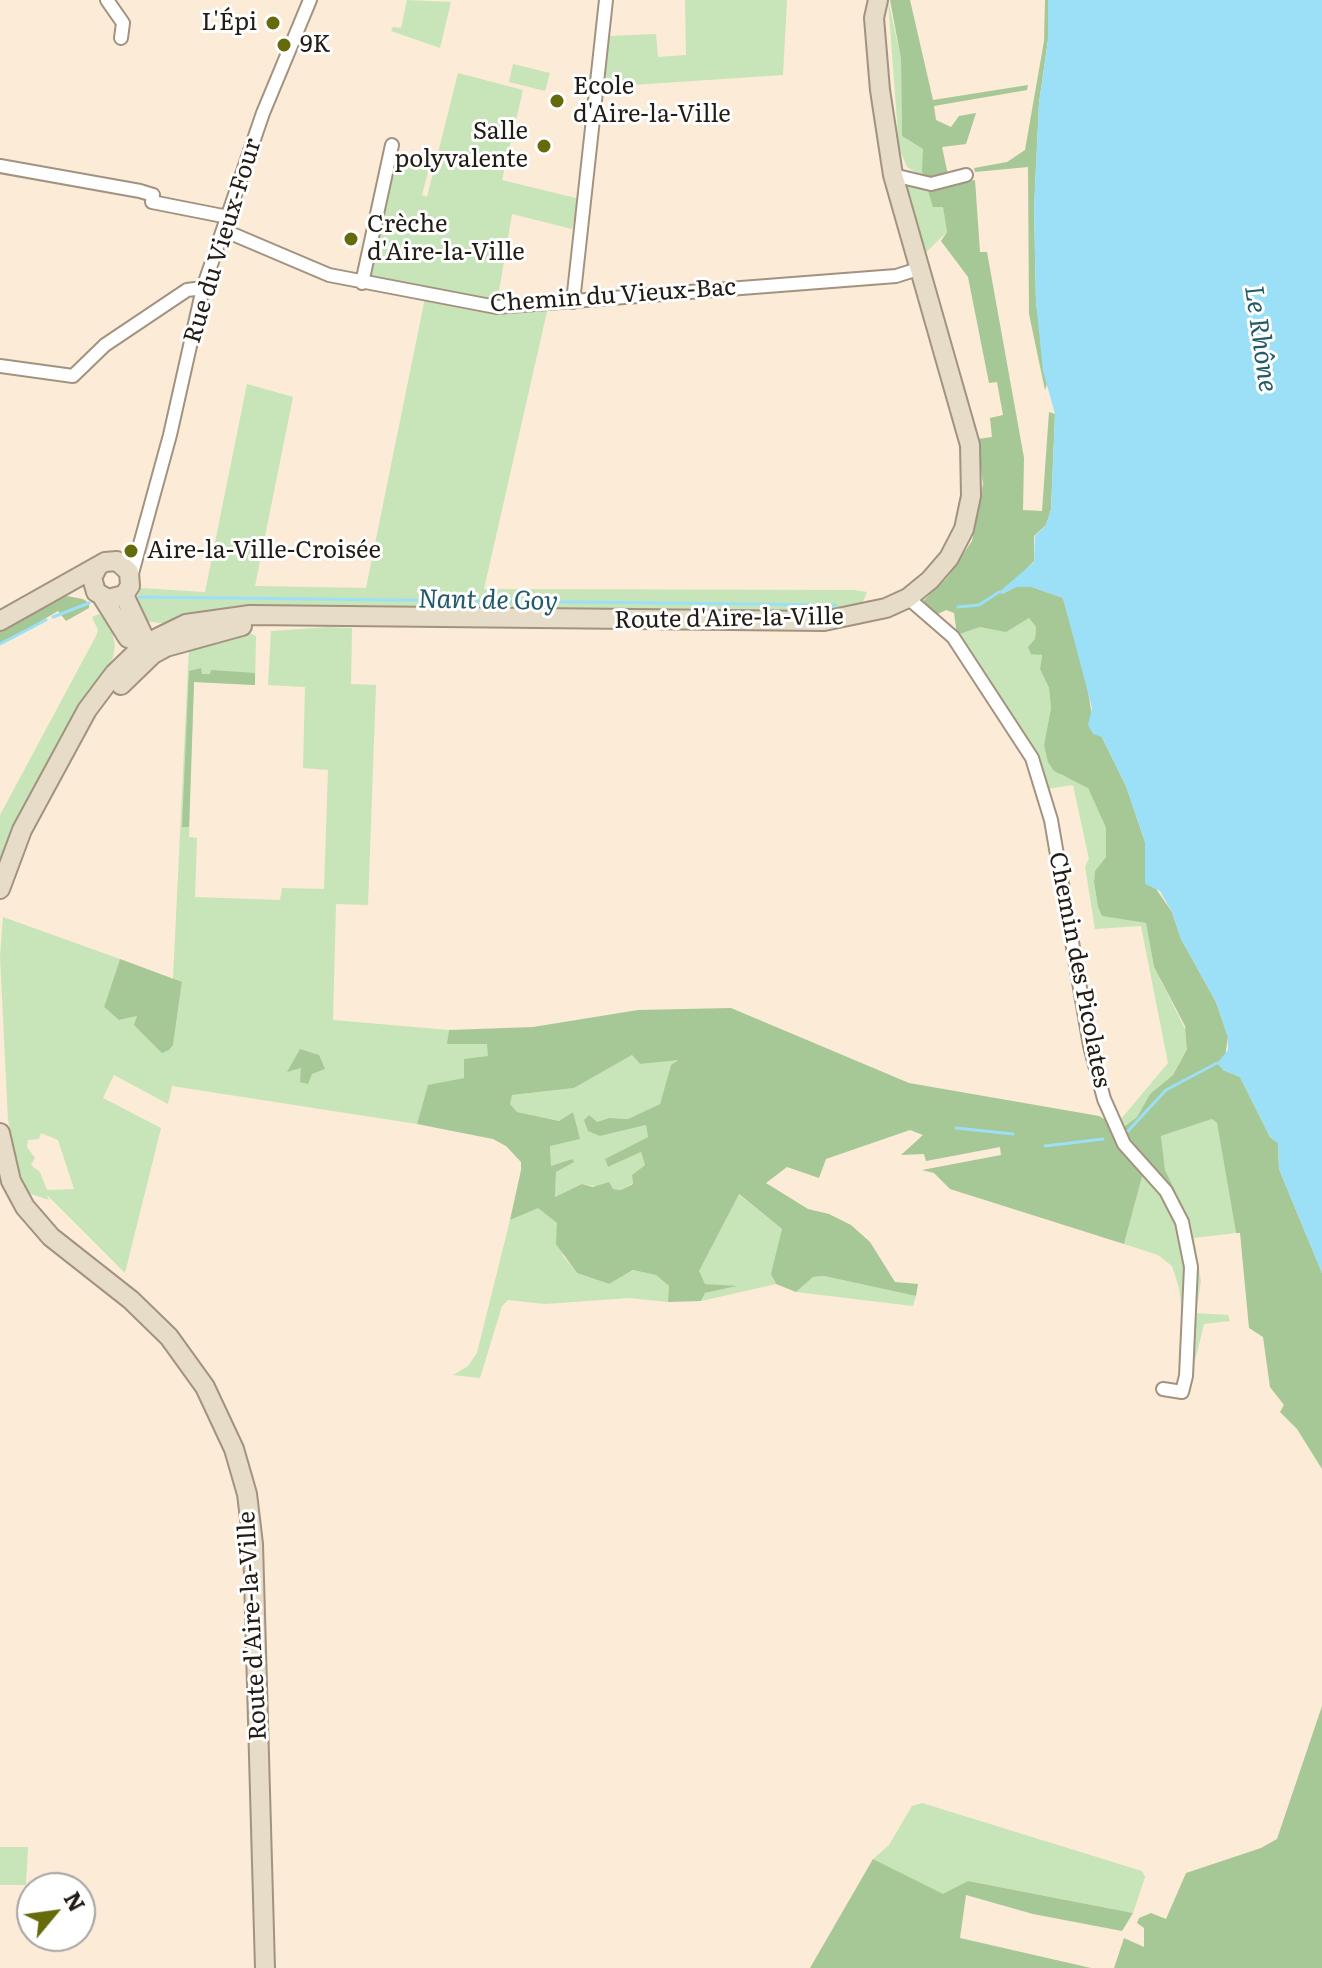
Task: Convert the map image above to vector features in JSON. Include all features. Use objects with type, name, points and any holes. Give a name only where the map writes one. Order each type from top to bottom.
[{"type":"main road","name":"Route d'Aire-la-Ville","points":[[0,889],[14,847],[55,769],[149,649],[169,631],[204,620],[242,615],[812,622],[872,614],[908,598],[939,570],[956,547],[968,514],[972,470],[964,416],[918,269],[893,175],[885,132],[876,9],[865,0]]},
{"type":"main road","points":[[107,563],[92,578],[100,595],[128,638],[149,649]]},
{"type":"main road","points":[[0,621],[107,563],[126,567],[128,586],[149,649]]},
{"type":"main road","points":[[54,593],[71,589],[116,599],[128,586]]},
{"type":"main road","name":"Route d'Aire-la-Ville","points":[[0,1133],[11,1181],[25,1207],[51,1237],[131,1300],[169,1337],[218,1411],[241,1472],[253,1544],[265,1968]]},
{"type":"street","points":[[107,0],[123,23],[121,38]]},
{"type":"street","name":"Rue du Vieux-Four","points":[[128,586],[203,288],[278,73],[310,0]]},
{"type":"street","points":[[573,302],[606,0]]},
{"type":"street","points":[[362,283],[392,145]]},
{"type":"street","name":"Chemin du Vieux-Bac","points":[[0,166],[140,191],[153,195],[152,202],[225,224],[320,272],[486,306],[896,276],[918,269]]},
{"type":"street","points":[[893,175],[931,184],[966,175]]},
{"type":"street","points":[[0,366],[73,376],[105,345],[187,290],[203,288]]},
{"type":"street","points":[[107,563],[143,536]]},
{"type":"street","name":"Chemin des Picolates","points":[[908,598],[959,645],[1032,758],[1051,820],[1090,1046],[1104,1099],[1115,1130],[1134,1157],[1166,1191],[1182,1222],[1191,1267],[1186,1376],[1182,1392],[1163,1389]]},
{"type":"green space","points":[[407,0],[451,2],[440,48],[391,31],[393,27],[401,28]]},
{"type":"green space","points":[[685,0],[787,0],[783,75],[602,87],[608,36],[656,34],[658,57],[686,55]]},
{"type":"green space","points":[[888,0],[901,59],[902,136],[923,149],[923,177],[907,167],[899,148]]},
{"type":"green space","points":[[890,0],[910,0],[933,100],[1028,85],[1027,90],[934,106],[936,120],[951,127],[959,116],[976,113],[966,144],[942,147],[950,184],[975,180],[980,252],[987,252],[1024,458],[1023,510],[1042,511],[1049,412],[1055,414],[1051,510],[1046,525],[1034,536],[1034,561],[1002,594],[1016,587],[1032,587],[1063,598],[1087,685],[1092,717],[1126,786],[1145,842],[1154,886],[1172,912],[1181,939],[1216,1002],[1228,1037],[1223,1070],[1240,1077],[1270,1137],[1278,1143],[1279,1169],[1322,1273],[1322,1469],[1297,1429],[1280,1412],[1284,1405],[1270,1387],[1263,1337],[1249,1328],[1240,1233],[1236,1233],[1217,1123],[1212,1119],[1161,1136],[1165,1170],[1176,1193],[1162,1179],[1143,1173],[1124,1244],[950,1189],[934,1173],[922,1170],[1001,1155],[1000,1147],[926,1161],[924,1154],[901,1155],[923,1135],[910,1130],[826,1159],[819,1178],[787,1167],[766,1183],[808,1209],[829,1214],[851,1225],[870,1242],[895,1282],[918,1284],[916,1296],[824,1276],[813,1277],[796,1292],[776,1284],[771,1274],[782,1229],[739,1194],[699,1271],[705,1284],[737,1286],[705,1293],[701,1301],[668,1302],[669,1286],[656,1275],[633,1270],[609,1284],[577,1273],[556,1244],[557,1223],[538,1208],[510,1220],[521,1162],[506,1146],[493,1139],[417,1124],[428,1085],[464,1078],[464,1059],[488,1056],[487,1044],[447,1044],[449,1030],[533,1027],[638,1010],[731,1008],[909,1083],[1099,1116],[1121,1129],[1137,1117],[1150,1094],[1173,1075],[1187,1049],[1185,1026],[1154,967],[1146,923],[1102,916],[1098,907],[1095,871],[1106,857],[1106,828],[1088,788],[1054,771],[1048,762],[1044,745],[1051,708],[1049,688],[1040,669],[1042,655],[1031,654],[1028,647],[1035,639],[1036,627],[1029,618],[1006,632],[980,627],[957,635],[954,613],[946,610],[936,615],[923,601],[947,578],[972,541],[983,484],[977,439],[992,437],[990,418],[1003,415],[997,382],[989,383],[968,277],[941,241],[947,232],[943,207],[933,207],[922,171],[923,149],[902,136],[901,59]],"holes":[[[632,1055],[640,1064],[678,1060],[671,1065],[660,1104],[628,1119],[609,1118],[597,1122],[589,1115],[584,1120],[588,1131],[600,1136],[646,1125],[648,1137],[605,1159],[608,1167],[641,1152],[645,1165],[632,1175],[633,1184],[621,1190],[613,1189],[609,1182],[593,1187],[582,1184],[555,1197],[556,1172],[574,1162],[572,1159],[551,1166],[550,1146],[580,1139],[573,1112],[559,1121],[517,1112],[510,1104],[512,1095],[574,1088]]]},
{"type":"green space","points":[[1045,0],[1048,0],[1048,40],[1039,103],[1034,209],[1036,302],[1047,384],[1045,390],[1029,314],[1028,167],[975,172],[974,168],[1007,162],[1025,150],[1044,41]]},
{"type":"green space","points":[[513,64],[550,73],[545,91],[509,82]]},
{"type":"green space","points":[[458,73],[523,90],[502,180],[580,199],[572,229],[512,214],[497,303],[377,282],[367,271],[397,151],[431,160],[422,195],[427,197]]},
{"type":"green space","points":[[926,186],[943,206],[947,232],[924,254],[906,188]]},
{"type":"green space","points":[[425,298],[548,307],[484,589],[855,590],[867,592],[862,604],[825,614],[168,624],[145,621],[136,603],[140,588],[205,592],[247,384],[293,397],[255,586],[366,588]]},
{"type":"green space","points":[[67,596],[83,599],[89,603],[89,608],[66,621],[58,611],[0,645],[0,628]]},
{"type":"green space","points":[[99,614],[111,627],[115,645],[113,658],[0,865],[0,815],[96,636],[98,630],[92,617]]},
{"type":"green space","points":[[1029,618],[1036,627],[1035,639],[1042,654],[1040,669],[1049,688],[1051,708],[1044,745],[1062,776],[1082,782],[1088,788],[1106,828],[1106,857],[1095,871],[1098,907],[1102,916],[1146,923],[1154,967],[1187,1033],[1187,1048],[1173,1075],[1150,1094],[1137,1117],[1121,1129],[1116,1125],[1168,1063],[1141,926],[1095,929],[1085,866],[1089,859],[1073,785],[1046,789],[957,635],[980,627],[1006,631]]},
{"type":"green space","points":[[352,628],[351,684],[376,685],[368,905],[336,904],[333,1020],[449,1030],[448,1044],[488,1044],[488,1056],[464,1078],[428,1086],[417,1124],[172,1086],[168,1104],[114,1075],[103,1098],[161,1128],[125,1273],[47,1195],[49,1200],[28,1193],[17,1165],[8,1120],[0,956],[3,917],[120,959],[104,1007],[119,1020],[137,1016],[135,1025],[162,1052],[169,1050],[173,1045],[182,983],[173,979],[189,647],[248,632],[256,636],[255,685],[194,682],[189,837],[197,838],[195,897],[280,900],[282,888],[324,889],[328,770],[303,768],[305,687],[268,685],[271,631]],"holes":[[[41,1133],[58,1140],[74,1189],[47,1190],[40,1172],[31,1165],[35,1158],[27,1147],[28,1140],[39,1139]]]},
{"type":"green space","points":[[201,668],[202,674],[210,674],[211,670],[255,673],[255,685],[194,682],[189,827],[182,827],[189,671]]},
{"type":"green space","points":[[120,959],[182,982],[173,1045],[169,1050],[162,1053],[134,1025],[137,1016],[119,1020],[104,1007]]},
{"type":"green space","points":[[300,1049],[319,1055],[325,1069],[312,1074],[308,1084],[300,1082],[301,1068],[287,1072]]},
{"type":"green space","points":[[632,1055],[640,1064],[678,1059],[671,1065],[660,1104],[628,1119],[609,1118],[597,1122],[600,1136],[646,1125],[648,1137],[605,1159],[608,1167],[641,1152],[645,1165],[632,1175],[633,1183],[621,1190],[582,1184],[555,1197],[556,1172],[572,1159],[551,1166],[550,1146],[574,1127],[573,1112],[559,1121],[517,1112],[509,1104],[512,1095],[574,1088]]},
{"type":"green space","points":[[1212,1119],[1217,1122],[1236,1233],[1194,1238],[1201,1281],[1196,1313],[1228,1315],[1230,1321],[1204,1324],[1192,1373],[1182,1211],[1165,1170],[1161,1136]]},
{"type":"green space","points":[[1143,1173],[1165,1198],[1182,1244],[1187,1269],[1185,1339],[1179,1288],[1172,1266],[1158,1255],[1124,1244]]},
{"type":"green space","points":[[738,1194],[782,1229],[773,1279],[776,1284],[701,1301],[705,1293],[733,1287],[705,1284],[698,1271]]},
{"type":"green space","points":[[538,1207],[557,1223],[563,1256],[577,1273],[608,1284],[634,1270],[656,1275],[669,1286],[668,1302],[629,1298],[545,1304],[508,1300],[502,1306],[480,1378],[453,1375],[468,1366],[477,1353],[510,1220]]},
{"type":"green space","points":[[824,1276],[916,1296],[913,1306],[796,1292],[813,1277]]},
{"type":"green space","points":[[1322,1706],[1322,1968],[1114,1968],[1124,1938],[1144,1947],[1144,1928],[1137,1923],[1139,1918],[1151,1913],[1166,1919],[1186,1873],[1261,1848],[1277,1839]]},
{"type":"green space","points":[[922,1803],[1142,1871],[1145,1877],[1133,1913],[968,1881],[943,1895],[873,1859],[889,1845],[912,1806]]},
{"type":"green space","points":[[0,1847],[28,1847],[27,1872],[16,1872],[16,1885],[0,1885]]},
{"type":"green space","points":[[873,1859],[943,1894],[968,1881],[1133,1913],[1122,1931],[1033,1914],[966,1895],[960,1938],[1091,1968],[810,1968]]},
{"type":"water","name":"Le Rhône","points":[[1048,0],[1322,0],[1322,1273],[1279,1169],[1278,1143],[1270,1137],[1240,1077],[1223,1070],[1217,1063],[1228,1050],[1228,1037],[1216,1002],[1181,939],[1172,912],[1160,891],[1145,884],[1145,842],[1126,786],[1102,737],[1093,734],[1088,725],[1092,708],[1063,598],[1032,587],[1016,587],[1002,594],[999,592],[1034,562],[1035,536],[1046,525],[1051,510],[1055,414],[1043,371],[1036,302],[1034,209],[1039,103],[1048,40]]},
{"type":"waterway","points":[[958,607],[979,605],[999,592]]},
{"type":"waterway","name":"Nant de Goy","points":[[139,597],[836,605]]},
{"type":"waterway","name":"Nant de Goy","points":[[53,617],[89,603]]},
{"type":"waterway","name":"Nant de Goy","points":[[0,644],[46,620]]},
{"type":"waterway","points":[[1128,1131],[1166,1090],[1217,1063]]},
{"type":"waterway","points":[[956,1128],[1013,1134]]},
{"type":"waterway","points":[[1045,1146],[1103,1139]]},
{"type":"place","name":"L'Épi","points":[[273,23]]},
{"type":"place","name":"9K","points":[[284,45]]},
{"type":"place","name":"Ecole d'Aire-la-Ville","points":[[557,101]]},
{"type":"place","name":"Salle polyvalente","points":[[544,146]]},
{"type":"place","name":"Crèche d'Aire-la-Ville","points":[[351,239]]},
{"type":"place","name":"Aire-la-Ville-Croisée","points":[[131,551]]}]
